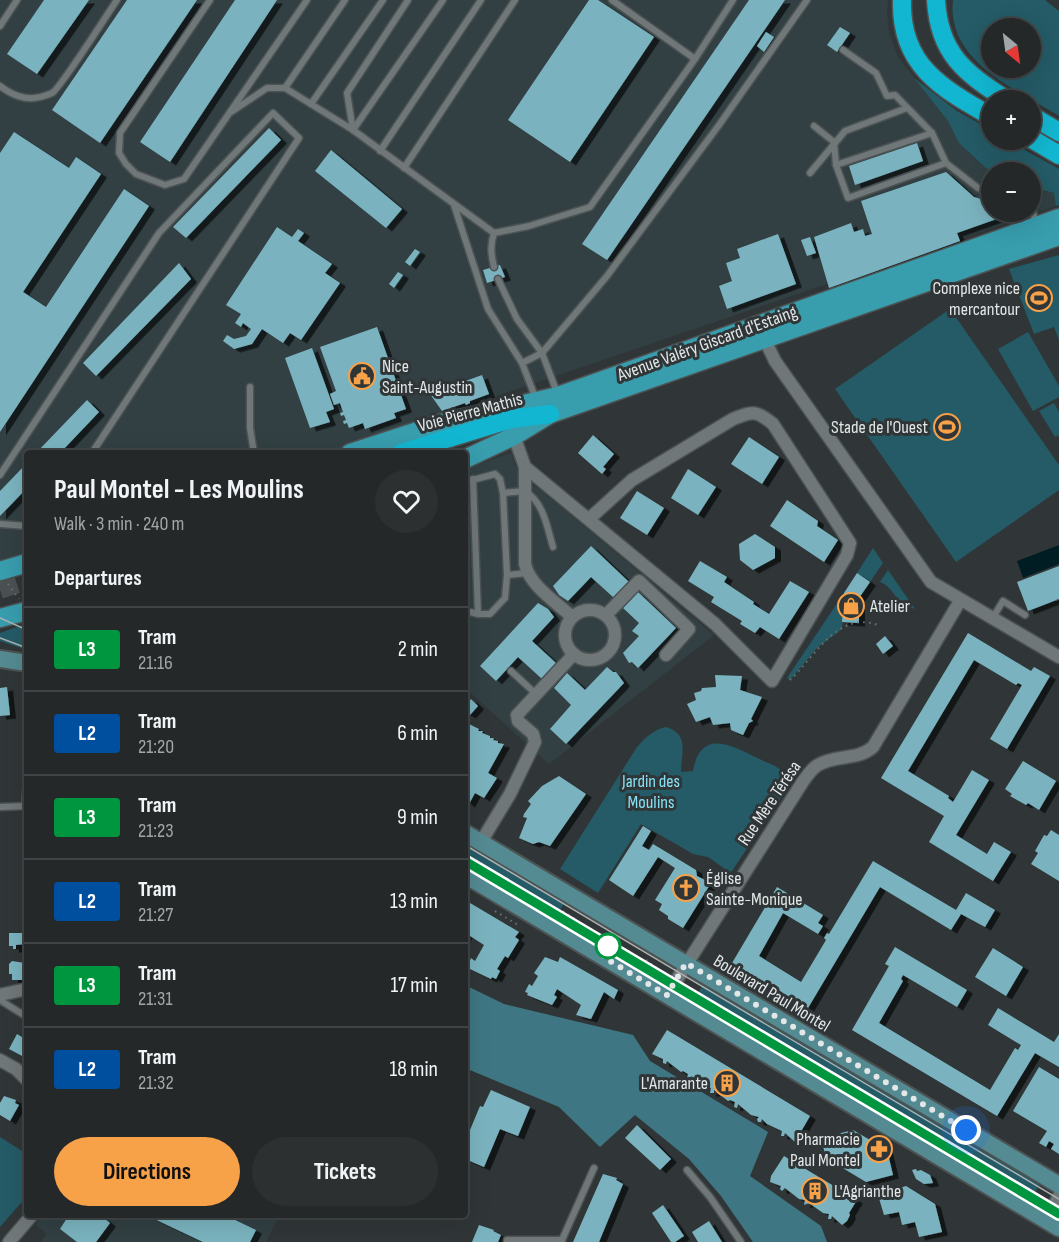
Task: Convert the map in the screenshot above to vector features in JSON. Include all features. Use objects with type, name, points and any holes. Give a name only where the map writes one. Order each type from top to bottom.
[{"type":"highway","points":[[902,0],[906,38],[921,65],[942,86],[981,110]]},
{"type":"highway","points":[[936,0],[937,19],[942,37],[951,54],[970,76],[992,90]]},
{"type":"highway","points":[[1041,121],[1057,130]]},
{"type":"highway","points":[[1041,144],[1059,155]]},
{"type":"highway","name":"Voie Pierre Mathis","points":[[411,450],[512,419],[550,414]]},
{"type":"main road","name":"Avenue Valéry Giscard d'Estaing","points":[[359,450],[442,423],[558,396],[1059,218]]},
{"type":"main road","name":"Avenue Valéry Giscard d'Estaing","points":[[468,458],[514,436],[550,414],[1059,236]]},
{"type":"main road","points":[[2,576],[24,562]]},
{"type":"main road","points":[[0,618],[24,606]]},
{"type":"main road","points":[[0,660],[24,663]]},
{"type":"main road","name":"Boulevard Paul Montel","points":[[468,835],[1059,1185]]},
{"type":"main road","points":[[468,877],[1052,1224]]},
{"type":"street","points":[[765,340],[775,361],[927,577],[960,601],[1059,657]]},
{"type":"street","points":[[525,467],[715,624],[772,681],[847,555],[850,543],[773,424],[760,414],[750,413],[733,419],[632,480],[589,519]]},
{"type":"street","points":[[514,436],[525,467],[525,564],[527,573],[572,617]]},
{"type":"street","points":[[606,615],[639,580],[689,629],[666,655]]},
{"type":"street","name":"Rue Mère Térésa","points":[[667,995],[808,774],[818,765],[830,760],[864,755],[873,747],[960,601]]},
{"type":"street","points":[[585,610],[606,615],[611,621],[615,636],[609,651],[596,659],[580,658],[574,654],[565,640],[567,624],[572,617],[585,610]]},
{"type":"street","points":[[481,842],[510,794],[535,742],[533,734],[518,721],[517,715],[574,654]]},
{"type":"street","points":[[0,995],[24,990]]},
{"type":"street","points":[[0,1060],[16,1069],[24,1077]]},
{"type":"street","points":[[1052,1224],[1059,1196]]},
{"type":"street","points":[[9,1242],[29,1218]]},
{"type":"lane","points":[[0,26],[17,0]]},
{"type":"lane","points":[[0,86],[17,97],[32,99],[55,92],[117,0]]},
{"type":"lane","points":[[210,0],[120,133],[119,153],[126,164],[136,174],[165,185],[184,179],[307,0]]},
{"type":"lane","points":[[285,88],[345,0]]},
{"type":"lane","points":[[310,104],[383,0]]},
{"type":"lane","points":[[353,130],[347,93],[408,0]]},
{"type":"lane","points":[[353,130],[443,0]]},
{"type":"lane","points":[[380,151],[481,0]]},
{"type":"lane","points":[[404,168],[515,0]]},
{"type":"lane","points":[[612,0],[695,58]]},
{"type":"lane","points":[[231,112],[267,88],[285,88],[353,130],[494,232],[528,226],[590,207],[733,0]]},
{"type":"lane","points":[[522,363],[542,353],[607,276],[719,125],[807,0]]},
{"type":"lane","points":[[843,50],[876,73],[887,96],[895,95],[932,133],[946,163],[981,189]]},
{"type":"lane","points":[[810,173],[845,131],[907,108]]},
{"type":"lane","points":[[0,475],[159,233],[273,113],[299,138],[94,450]]},
{"type":"lane","points":[[814,126],[834,142],[836,165],[848,198],[946,163]]},
{"type":"lane","points":[[836,165],[932,133]]},
{"type":"lane","points":[[454,204],[488,309],[522,363],[536,400]]},
{"type":"lane","points":[[1037,222],[1038,226]]},
{"type":"lane","points":[[494,232],[491,241],[494,267]]},
{"type":"lane","points":[[498,279],[517,319],[542,353],[558,396]]},
{"type":"lane","points":[[250,387],[250,428],[254,450]]},
{"type":"lane","points":[[468,481],[495,474],[500,479],[503,493],[507,575],[505,598],[490,614],[468,611]]},
{"type":"lane","points":[[473,479],[478,614]]},
{"type":"lane","points":[[503,493],[525,491],[533,496],[540,505],[553,547]]},
{"type":"lane","points":[[0,524],[24,526]]},
{"type":"lane","points":[[507,575],[527,573]]},
{"type":"lane","points":[[993,619],[1003,601],[1025,615]]},
{"type":"lane","points":[[511,671],[536,694]]},
{"type":"lane","points":[[0,807],[24,806]]},
{"type":"lane","points":[[0,995],[3,1002],[24,1015]]},
{"type":"lane","points":[[507,1242],[507,1240],[562,1241],[594,1168]]},
{"type":"lane","points":[[687,1170],[710,1197],[741,1242]]},
{"type":"path","points":[[2,576],[24,606]]},
{"type":"path","points":[[1057,599],[1059,604]]},
{"type":"path","points":[[790,680],[817,648],[842,629],[870,622],[878,625]]},
{"type":"path","points":[[563,911],[577,920]]},
{"type":"path","points":[[646,960],[658,969]]},
{"type":"shaded area","points":[[0,0],[888,0],[889,33],[898,57],[948,121],[959,143],[981,162],[981,222],[1009,222],[338,450],[24,450],[24,557],[0,565]]},
{"type":"shaded area","points":[[1041,190],[1054,193],[1056,206],[1041,211]]},
{"type":"shaded area","points":[[511,453],[516,467],[529,484],[537,487],[714,635],[549,764],[468,691],[468,468]]},
{"type":"shaded area","points":[[1059,545],[1059,564],[1023,578],[1017,561]]},
{"type":"shaded area","points":[[468,986],[504,1004],[633,1035],[650,1061],[768,1132],[750,1176],[821,1226],[827,1242],[753,1242],[721,1196],[689,1159],[635,1115],[600,1147],[559,1107],[468,1069]]},
{"type":"shaded area","points":[[41,1218],[278,1218],[266,1242],[41,1242],[47,1234],[35,1225]]},
{"type":"green space","points":[[953,0],[1045,0],[1059,11],[1059,116],[1041,105],[1041,90],[1015,90],[997,78],[1041,78],[1041,18],[981,18],[981,65],[961,40],[954,21]]},
{"type":"green space","points":[[914,78],[957,111],[981,124],[981,150],[1025,150],[1059,169],[1059,205],[1056,206],[1054,193],[1041,190],[1041,162],[981,163],[959,143],[948,121]]},
{"type":"green space","name":"Complexe nice mercantour","points":[[1059,255],[1059,340],[1054,327],[1034,334],[1009,269]]},
{"type":"green space","name":"Stade de l'Ouest","points":[[950,309],[1059,465],[1059,490],[956,562],[835,389]]},
{"type":"green space","points":[[1028,332],[1059,386],[1059,397],[1033,411],[998,349]]},
{"type":"green space","points":[[1054,403],[1059,412],[1059,435],[1055,437],[1039,411]]},
{"type":"green space","points":[[873,548],[883,563],[870,582],[857,573]]},
{"type":"green space","points":[[888,570],[915,609],[902,603],[889,588],[880,582]]},
{"type":"green space","points":[[844,593],[842,629],[817,648],[790,680],[787,678]]},
{"type":"green space","points":[[24,626],[24,649],[0,641],[0,633]]},
{"type":"green space","name":"Jardin des Moulins","points":[[666,727],[674,730],[681,740],[683,752],[681,772],[693,771],[697,758],[708,745],[724,744],[779,769],[786,777],[787,789],[732,871],[729,872],[708,857],[693,854],[641,824],[598,893],[560,869],[637,747],[650,734]]},
{"type":"green space","points":[[468,844],[565,902],[555,918],[468,866]]},
{"type":"green space","points":[[703,984],[1040,1184],[1030,1200],[694,1001]]},
{"type":"green space","points":[[0,1137],[24,1152],[24,1199],[0,1227]]},
{"type":"building","points":[[44,0],[89,0],[37,74],[7,54]]},
{"type":"building","points":[[127,0],[197,0],[100,143],[52,110]]},
{"type":"building","points":[[235,0],[277,0],[170,162],[140,142]]},
{"type":"building","points":[[589,0],[598,0],[654,37],[570,162],[508,120]]},
{"type":"building","points":[[749,0],[785,0],[607,260],[582,244]]},
{"type":"building","points":[[840,27],[850,33],[837,52],[827,45]]},
{"type":"building","points":[[766,32],[774,37],[764,52],[757,46]]},
{"type":"building","points":[[269,128],[281,140],[186,238],[173,227]]},
{"type":"building","points":[[14,132],[69,168],[76,157],[101,174],[23,292],[46,307],[124,189],[149,206],[0,432],[0,153]]},
{"type":"building","points":[[917,143],[923,161],[855,185],[849,166]]},
{"type":"building","points":[[331,150],[402,209],[386,228],[315,171]]},
{"type":"building","points":[[946,172],[974,197],[981,199],[981,222],[988,222],[957,233],[960,241],[829,288],[814,237],[851,223],[854,232],[863,229],[865,236],[872,234],[861,201]]},
{"type":"building","points":[[277,227],[292,237],[298,229],[304,233],[298,241],[332,264],[325,273],[340,283],[301,340],[290,333],[283,343],[262,329],[252,344],[234,349],[223,341],[227,335],[234,339],[246,336],[251,329],[243,323],[241,327],[235,323],[241,314],[226,305]]},
{"type":"building","points":[[778,234],[796,284],[727,309],[719,286],[732,281],[726,263],[740,258],[737,249]]},
{"type":"building","points":[[810,237],[816,253],[807,256],[801,240]]},
{"type":"building","points":[[415,249],[420,252],[410,266],[405,262]]},
{"type":"building","points":[[179,263],[191,279],[96,376],[83,363]]},
{"type":"building","points":[[500,265],[505,277],[487,283],[483,270]]},
{"type":"building","points":[[398,272],[403,275],[394,288],[389,284]]},
{"type":"building","name":"Nice Saint-Augustin","points":[[377,327],[406,409],[394,413],[396,418],[365,429],[363,423],[349,428],[347,423],[344,424],[343,421],[346,420],[344,415],[341,416],[340,413],[343,412],[340,403],[334,405],[330,394],[336,391],[320,347]]},
{"type":"building","points":[[312,348],[334,409],[326,412],[330,422],[310,428],[285,358]]},
{"type":"building","points":[[482,375],[489,394],[470,401],[466,405],[465,403],[442,411],[430,394]]},
{"type":"building","points":[[87,400],[99,412],[63,450],[39,450]]},
{"type":"building","points":[[593,435],[614,454],[603,467],[606,469],[602,474],[578,453]]},
{"type":"building","points":[[749,437],[779,457],[762,484],[731,464]]},
{"type":"building","points":[[24,466],[24,491],[0,516],[0,491]]},
{"type":"building","points":[[688,469],[716,487],[698,515],[671,498]]},
{"type":"building","points":[[637,491],[664,508],[647,535],[620,518]]},
{"type":"building","points":[[787,500],[818,521],[817,526],[838,540],[824,562],[770,526]]},
{"type":"building","points":[[755,534],[775,547],[775,558],[753,570],[740,560],[739,544]]},
{"type":"building","points":[[591,546],[629,582],[614,598],[591,577],[568,601],[559,595],[553,586]]},
{"type":"building","points":[[700,561],[727,577],[724,582],[769,614],[790,581],[809,592],[779,639],[760,627],[755,633],[740,624],[742,621],[711,602],[714,597],[688,581]]},
{"type":"building","points":[[1059,566],[1059,599],[1028,611],[1017,582]]},
{"type":"building","points":[[857,573],[870,582],[859,598],[859,623],[842,622],[844,593]]},
{"type":"building","points":[[638,592],[676,628],[638,668],[632,662],[629,663],[623,653],[639,636],[632,631],[639,623],[623,608]]},
{"type":"building","points":[[538,603],[548,609],[554,617],[532,641],[556,663],[542,679],[518,657],[496,681],[480,666]]},
{"type":"building","points":[[968,633],[1031,671],[1034,667],[1050,676],[1007,749],[990,739],[1022,685],[1018,683],[1016,685],[974,660],[908,771],[949,796],[948,798],[953,802],[972,770],[989,780],[956,835],[987,854],[994,842],[1011,852],[993,881],[929,842],[944,816],[881,778]]},
{"type":"building","points":[[885,636],[893,646],[883,654],[876,644]]},
{"type":"building","points":[[607,667],[616,672],[624,683],[566,744],[550,729],[571,705],[554,688],[567,673],[585,690]]},
{"type":"building","points":[[715,675],[742,676],[740,690],[762,697],[751,719],[753,721],[749,723],[743,735],[731,730],[730,723],[713,725],[710,717],[696,722],[687,704],[696,700],[694,693],[701,691],[702,688],[716,687]]},
{"type":"building","points":[[7,687],[10,715],[0,716],[0,688]]},
{"type":"building","points":[[471,699],[478,706],[470,715],[468,714],[468,702]]},
{"type":"building","points":[[468,724],[479,729],[478,731],[483,731],[482,733],[490,738],[494,738],[493,740],[498,743],[504,744],[488,773],[497,778],[484,798],[475,793],[469,804]]},
{"type":"building","points":[[1023,761],[1056,781],[1039,810],[1010,796],[1012,794],[1005,789]]},
{"type":"building","points":[[559,776],[586,794],[550,846],[539,842],[533,844],[519,838],[527,818],[523,817],[524,814],[531,804],[528,801],[542,786]]},
{"type":"building","name":"Église Sainte-Monique","points":[[643,826],[651,831],[642,846],[649,850],[653,844],[696,870],[697,876],[711,883],[683,928],[659,910],[662,904],[655,900],[675,868],[658,857],[633,896],[609,880]]},
{"type":"building","points":[[1051,830],[1059,835],[1059,881],[1031,864],[1038,853],[1035,851],[1044,835],[1047,836]]},
{"type":"building","points":[[873,861],[956,910],[966,893],[995,910],[985,927],[961,914],[951,930],[880,887],[808,1008],[732,963],[777,887],[823,915],[818,923],[823,926],[818,934],[783,913],[759,956],[801,982],[826,940],[824,938],[827,933],[829,934]]},
{"type":"building","points":[[468,902],[519,932],[515,937],[519,940],[508,958],[505,956],[497,969],[500,971],[496,979],[492,977],[491,979],[468,966],[471,958],[475,961],[484,945],[468,935]]},
{"type":"building","points":[[9,933],[24,933],[24,944],[16,945],[16,949],[9,946]]},
{"type":"building","points":[[895,947],[967,990],[957,1007],[903,975],[901,979],[903,981],[879,1023],[990,1090],[1015,1048],[1018,1050],[1021,1045],[988,1025],[998,1008],[1054,1042],[1059,1034],[1059,1067],[1035,1053],[997,1116],[852,1030],[889,966],[885,964]]},
{"type":"building","points":[[993,948],[1023,967],[1006,996],[975,977]]},
{"type":"building","points":[[545,957],[558,962],[560,957],[618,990],[614,999],[604,992],[591,1019],[576,1015],[581,1005],[557,989],[554,995],[557,997],[552,1005],[527,995],[528,993],[525,992],[529,984],[532,986],[538,976],[534,973]]},
{"type":"building","points":[[12,961],[24,963],[24,980],[12,980],[12,974],[9,974],[9,964]]},
{"type":"building","name":"L'Amarante","points":[[667,1030],[810,1116],[795,1142],[785,1133],[781,1136],[782,1131],[762,1119],[758,1122],[759,1117],[751,1115],[738,1104],[737,1108],[734,1107],[735,1102],[728,1101],[714,1090],[714,1093],[710,1093],[711,1088],[691,1076],[687,1079],[688,1074],[681,1072],[667,1061],[666,1064],[663,1063],[663,1059],[652,1054]]},
{"type":"building","points":[[17,1034],[24,1038],[24,1057],[9,1049]]},
{"type":"building","points":[[1039,1067],[1059,1079],[1059,1154],[1051,1149],[1054,1144],[1049,1141],[1046,1147],[1039,1143],[1047,1131],[1013,1111]]},
{"type":"building","points":[[491,1090],[530,1107],[518,1136],[500,1129],[484,1167],[468,1160],[468,1135],[480,1106],[483,1107]]},
{"type":"building","points":[[4,1096],[16,1100],[15,1103],[19,1105],[10,1121],[0,1115],[0,1103]]},
{"type":"building","points":[[637,1125],[671,1159],[660,1170],[625,1138]]},
{"type":"building","points":[[853,1130],[887,1150],[893,1175],[866,1182],[826,1158],[821,1138]]},
{"type":"building","name":"L'Agrianthe","points":[[784,1156],[857,1200],[847,1221],[842,1225],[832,1216],[828,1219],[829,1214],[823,1213],[809,1203],[804,1205],[805,1200],[799,1199],[785,1188],[782,1191],[781,1186],[770,1182],[771,1176]]},
{"type":"building","points":[[916,1169],[930,1175],[933,1183],[924,1184],[916,1179],[912,1170]]},
{"type":"building","points":[[603,1174],[617,1178],[616,1180],[623,1184],[599,1242],[573,1242]]},
{"type":"building","points":[[906,1186],[935,1204],[942,1232],[919,1237],[915,1222],[902,1225],[899,1212],[884,1215],[878,1195]]},
{"type":"building","points":[[663,1205],[684,1236],[675,1242],[671,1242],[652,1213]]},
{"type":"building","points":[[67,1218],[104,1218],[110,1223],[96,1242],[77,1242],[60,1229]]},
{"type":"building","points":[[152,1218],[231,1218],[256,1230],[250,1242],[203,1242]]},
{"type":"building","points":[[709,1221],[722,1242],[698,1242],[692,1232]]},
{"type":"building","points":[[479,1225],[501,1235],[498,1242],[472,1242]]},
{"type":"tunnel","points":[[0,590],[24,582]]},
{"type":"tram line","points":[[0,618],[24,629]]},
{"type":"tram line","points":[[0,638],[24,647]]},
{"type":"tram line","points":[[468,847],[1059,1199]]},
{"type":"tram line","points":[[468,863],[1059,1214]]},
{"type":"tram line","name":"L3","points":[[468,863],[1059,1214]]},
{"type":"place","name":"Complexe nice mercantour","points":[[1039,298]]},
{"type":"place","name":"Nice Saint-Augustin","points":[[362,376]]},
{"type":"place","name":"Stade de l'Ouest","points":[[947,427]]},
{"type":"place","name":"Atelier","points":[[851,606]]},
{"type":"place","name":"Église Sainte-Monique","points":[[686,888]]},
{"type":"place","name":"L'Amarante","points":[[727,1083]]},
{"type":"place","name":"Pharmacie Paul Montel","points":[[879,1149]]},
{"type":"place","name":"L'Agrianthe","points":[[815,1191]]},
{"type":"route","points":[[608,946],[603,957],[667,995],[686,963],[823,1047],[966,1130]]}]
